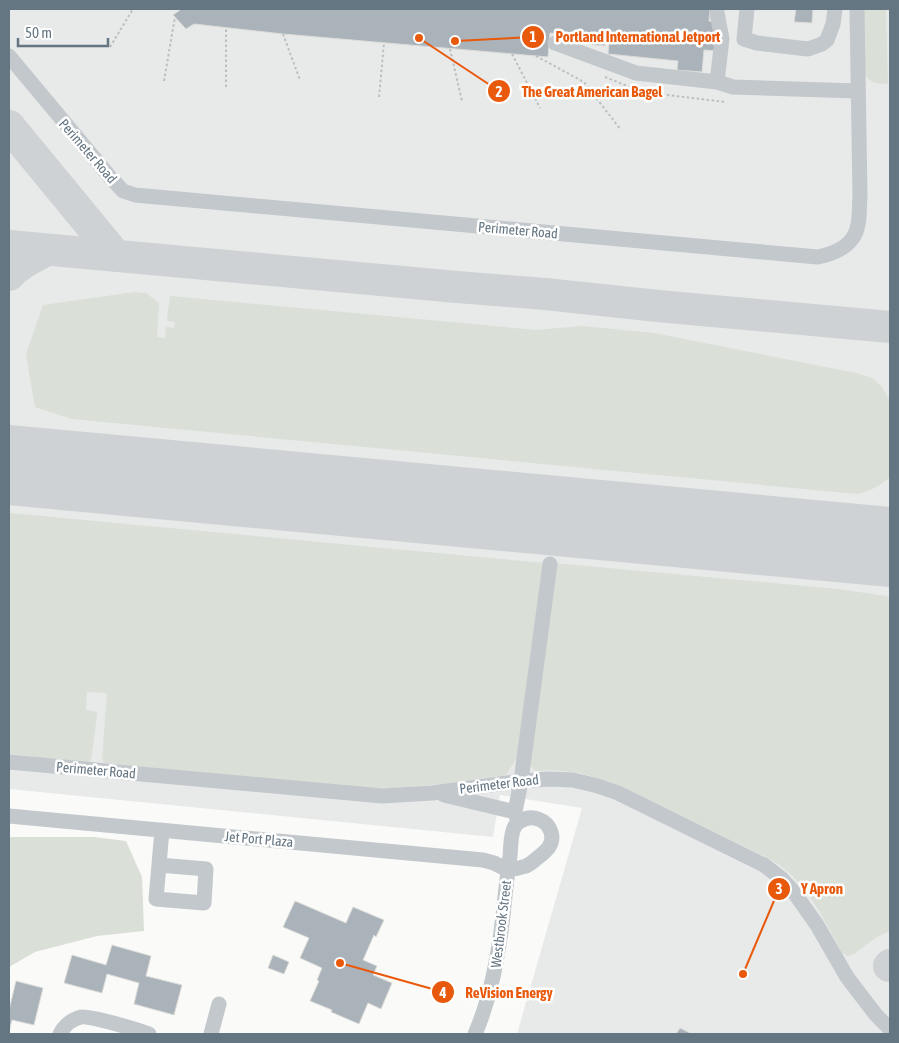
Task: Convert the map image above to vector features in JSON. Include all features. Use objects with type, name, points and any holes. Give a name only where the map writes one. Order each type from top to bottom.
[{"type":"street","points":[[717,9],[722,39],[717,82]]},
{"type":"street","points":[[747,9],[744,39],[757,43],[808,49],[827,40],[833,24],[835,9]]},
{"type":"street","name":"Perimeter Road","points":[[9,56],[110,177],[123,190],[135,196],[818,257],[830,255],[844,247],[852,240],[858,225],[860,197],[857,9]]},
{"type":"street","points":[[555,42],[636,73],[717,82],[732,87],[858,91]]},
{"type":"street","name":"Westbrook Street","points":[[475,1034],[494,974],[512,834],[517,817],[550,564]]},
{"type":"street","name":"Perimeter Road","points":[[9,762],[382,796],[432,793],[549,779],[573,780],[598,786],[764,865],[782,878],[818,925],[848,977],[876,1015],[890,1029]]},
{"type":"street","points":[[432,793],[498,807],[524,819],[530,817],[537,818],[548,826],[552,838],[547,850],[528,865],[508,870]]},
{"type":"street","name":"Jet Port Plaza","points":[[9,816],[484,860],[508,870]]},
{"type":"street","points":[[159,865],[162,830]]},
{"type":"street","points":[[211,1034],[219,1004]]},
{"type":"street","points":[[60,1034],[72,1020],[82,1016],[149,1034]]},
{"type":"path","points":[[110,48],[133,9]]},
{"type":"path","points":[[164,82],[176,18]]},
{"type":"path","points":[[226,28],[226,87]]},
{"type":"path","points":[[283,34],[300,80]]},
{"type":"path","points":[[380,97],[384,43]]},
{"type":"path","points":[[450,49],[462,101]]},
{"type":"path","points":[[512,54],[540,108]]},
{"type":"path","points":[[536,56],[584,82],[621,130]]},
{"type":"shaded area","points":[[9,9],[890,9],[890,1034],[517,1034],[582,808],[500,795],[493,837],[9,789]]},
{"type":"shaded area","points":[[863,9],[886,9],[888,84],[872,82],[865,74]]},
{"type":"shaded area","points":[[135,292],[146,293],[159,303],[157,337],[165,338],[166,327],[174,328],[175,322],[168,321],[167,319],[170,296],[536,330],[582,326],[654,333],[856,373],[872,378],[882,387],[890,401],[890,477],[875,488],[857,494],[72,419],[35,407],[26,354],[43,305]]},
{"type":"shaded area","points":[[9,513],[544,563],[520,753],[506,775],[395,788],[360,788],[105,763],[102,760],[107,693],[87,692],[86,710],[97,712],[91,760],[88,762],[9,754]]},
{"type":"shaded area","points":[[553,563],[838,589],[887,596],[890,601],[890,931],[875,938],[854,954],[848,956],[842,953],[807,893],[778,864],[613,783],[580,773],[534,770],[530,764]]},
{"type":"shaded area","points":[[9,837],[94,837],[126,841],[142,877],[144,931],[97,936],[35,952],[9,967]]},
{"type":"building","points":[[179,9],[710,9],[709,21],[715,22],[717,51],[704,50],[702,72],[677,70],[678,61],[608,54],[609,42],[605,42],[605,46],[584,44],[583,36],[550,33],[548,57],[283,34],[194,24],[186,29],[173,15]]},
{"type":"building","points":[[796,9],[813,9],[812,23],[794,22]]},
{"type":"building","points":[[295,901],[346,923],[353,907],[384,920],[376,937],[374,935],[363,960],[377,966],[373,975],[392,983],[381,1009],[368,1003],[359,1024],[310,1001],[319,981],[317,980],[322,968],[300,958],[309,938],[283,927]]},
{"type":"building","points":[[112,945],[151,956],[146,976],[182,985],[174,1015],[134,1004],[139,983],[107,974],[102,993],[64,983],[72,955],[106,965]]},
{"type":"building","points":[[273,955],[289,962],[284,974],[268,968]]},
{"type":"building","points":[[16,981],[43,988],[34,1025],[12,1020],[9,1032],[9,1010]]},
{"type":"building","points":[[680,1028],[692,1034],[676,1034]]},
{"type":"taxiway","points":[[9,126],[116,256]]},
{"type":"taxiway","points":[[9,246],[890,327]]},
{"type":"taxiway","points":[[9,275],[22,264],[47,250]]},
{"type":"taxiway","points":[[9,461],[22,466]]},
{"type":"taxiway","points":[[838,542],[865,538],[890,528]]},
{"type":"runway","points":[[9,465],[890,547]]},
{"type":"place","name":"The Great American Bagel","points":[[419,38]]},
{"type":"place","name":"Portland International Jetport","points":[[455,41]]},
{"type":"place","name":"ReVision Energy","points":[[340,963]]},
{"type":"place","name":"Y Apron","points":[[743,974]]}]
